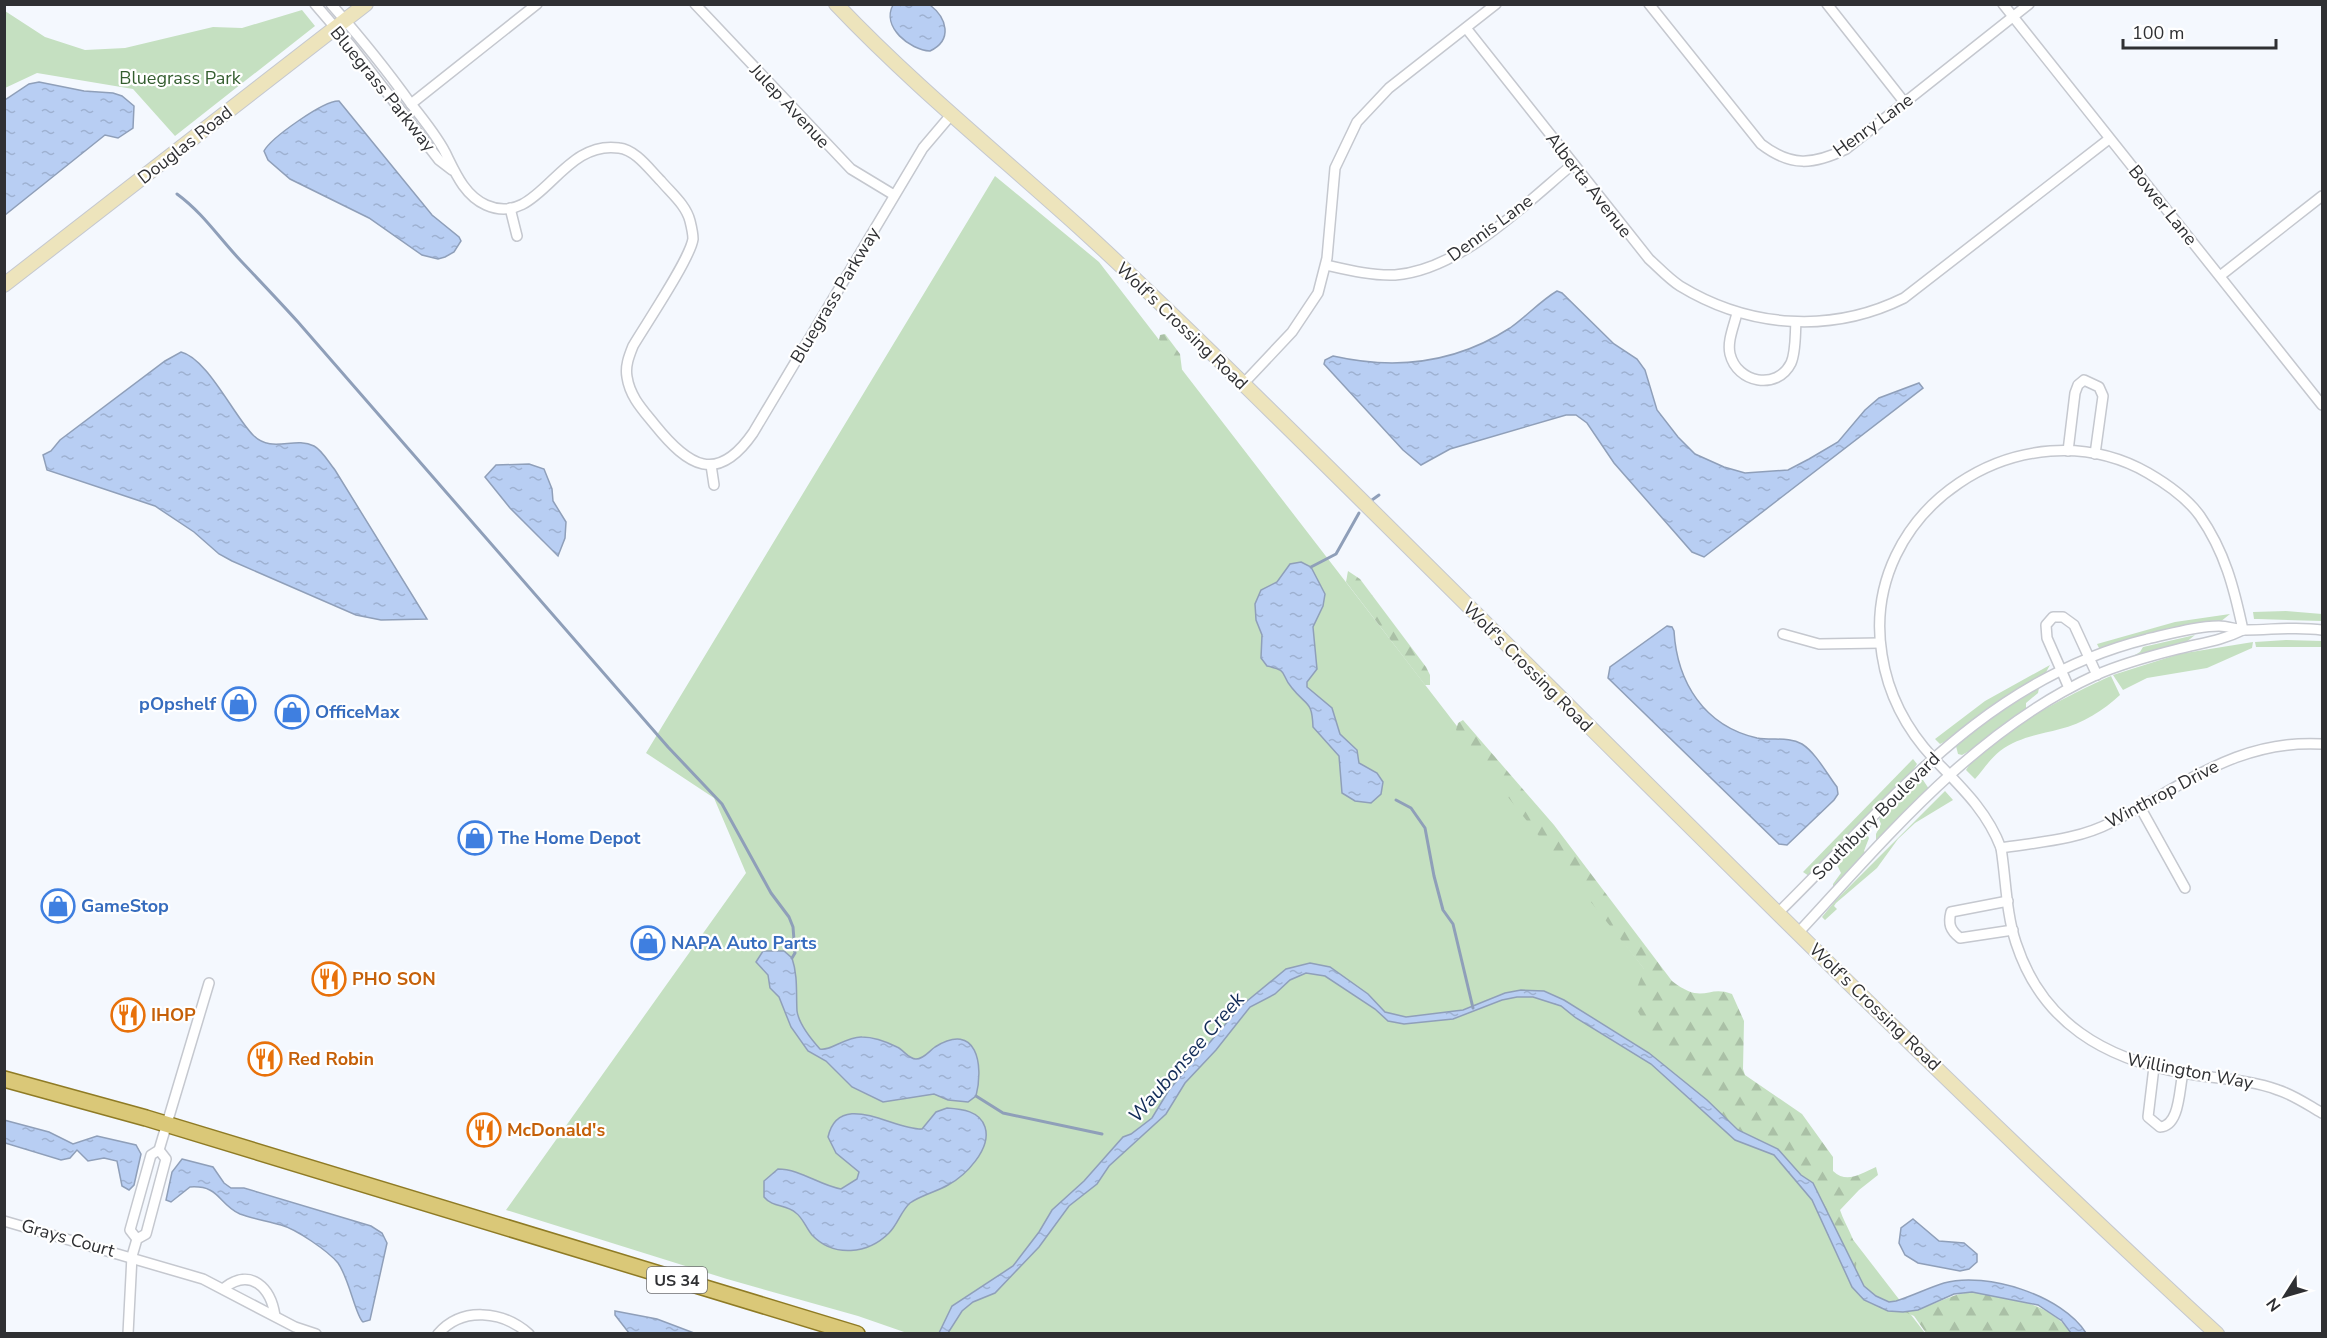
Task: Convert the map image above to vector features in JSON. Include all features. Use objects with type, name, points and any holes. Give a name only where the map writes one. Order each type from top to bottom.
[{"type":"main road","name":"Douglas Road","points":[[4,285],[366,4]]},
{"type":"main road","name":"Wolf's Crossing Road","points":[[836,4],[884,54],[1081,228],[1243,384],[1798,933],[2029,1157],[2217,1334]]},
{"type":"main road","name":"US 34","points":[[4,1079],[167,1124],[857,1334]]},
{"type":"street","name":"Bluegrass Parkway","points":[[315,4],[340,24],[411,104],[444,151],[454,172],[467,190],[481,203],[497,208],[510,208]]},
{"type":"street","name":"Bluegrass Parkway","points":[[331,4],[340,24],[439,160],[454,172]]},
{"type":"street","points":[[411,104],[537,4]]},
{"type":"street","name":"Julep Avenue","points":[[695,4],[851,169],[894,195]]},
{"type":"street","points":[[1243,384],[1304,318],[1318,293],[1326,265],[1334,178],[1339,156],[1350,132],[1375,101],[1496,4]]},
{"type":"street","name":"Henry Lane","points":[[1649,4],[1752,135],[1772,153],[1789,160],[1803,162],[1824,160],[1846,149],[2029,4]]},
{"type":"street","points":[[1827,4],[1905,103]]},
{"type":"street","name":"Bower Lane","points":[[2003,4],[2322,405]]},
{"type":"street","name":"Alberta Avenue","points":[[1466,28],[1649,259],[1678,285],[1737,313],[1768,321],[1796,322],[1857,316],[1904,298],[2109,139]]},
{"type":"street","name":"Bluegrass Parkway","points":[[711,465],[730,459],[753,433],[923,148],[951,115]]},
{"type":"street","points":[[614,137],[614,147]]},
{"type":"street","points":[[517,236],[510,208],[535,196],[584,152],[602,147],[621,148],[638,157],[681,204],[696,227],[693,238],[686,258],[633,345],[627,361],[627,376],[633,398],[676,450],[693,461],[711,465],[714,485]]},
{"type":"street","name":"Dennis Lane","points":[[1326,265],[1393,275],[1439,264],[1473,244],[1573,164]]},
{"type":"street","points":[[2220,276],[2322,196]]},
{"type":"street","points":[[1737,313],[1730,340],[1730,354],[1744,374],[1757,381],[1770,381],[1784,373],[1792,362],[1796,322]]},
{"type":"street","points":[[2068,451],[2074,393],[2084,380],[2099,387],[2103,396],[2095,454]]},
{"type":"street","name":"Willington Way","points":[[2242,630],[2234,584],[2222,552],[2199,514],[2168,485],[2132,464],[2095,454],[2068,451],[2025,455],[1991,464],[1961,480],[1936,499],[1911,530],[1893,561],[1883,601],[1880,643],[1894,699],[1904,718],[1933,757],[1975,800],[1989,819],[2001,848],[2015,942],[2035,984],[2047,1002],[2068,1024],[2097,1046],[2121,1058],[2183,1073],[2258,1084],[2279,1090],[2322,1113]]},
{"type":"street","points":[[2069,688],[2045,631],[2046,625],[2053,617],[2069,619],[2097,675]]},
{"type":"street","name":"Southbury Boulevard","points":[[1778,913],[1903,784],[1933,757],[1996,708],[2061,671],[2089,657],[2179,632],[2219,626],[2242,630],[2322,630]]},
{"type":"street","name":"Southbury Boulevard","points":[[1798,933],[1951,775],[2009,726],[2069,688],[2097,675],[2170,651],[2221,641],[2242,630]]},
{"type":"street","points":[[1783,634],[1819,644],[1880,643]]},
{"type":"street","name":"Winthrop Drive","points":[[2001,848],[2067,838],[2089,832],[2140,807],[2222,761],[2269,747],[2322,744]]},
{"type":"street","points":[[2140,807],[2186,888]]},
{"type":"street","points":[[2008,901],[1960,908],[1951,912],[1948,922],[1952,932],[1960,938],[2013,930]]},
{"type":"street","points":[[137,1239],[130,1230],[151,1155],[159,1150],[209,983]]},
{"type":"street","points":[[2154,1067],[2148,1117],[2160,1127],[2167,1127],[2174,1120],[2183,1073]]},
{"type":"street","points":[[128,1334],[132,1256],[137,1239],[146,1234],[166,1159],[159,1150]]},
{"type":"street","name":"Grays Court","points":[[4,1221],[132,1256],[224,1288],[275,1316],[316,1334]]},
{"type":"street","points":[[224,1288],[233,1281],[244,1278],[253,1281],[268,1295],[275,1316]]},
{"type":"street","points":[[438,1334],[462,1317],[478,1314],[509,1320],[529,1334]]},
{"type":"green space","name":"Bluegrass Park","points":[[302,10],[315,26],[175,136],[133,89],[37,73],[5,88],[5,11],[45,37],[85,50],[125,48],[213,27],[242,28]]},
{"type":"green space","points":[[995,176],[1099,262],[1925,1333],[907,1333],[858,1316],[727,1279],[506,1210],[746,873],[714,798],[646,753]]},
{"type":"green space","points":[[1165,334],[1180,354],[1182,370],[1174,364],[1159,340],[1160,335]]},
{"type":"green space","points":[[1348,571],[1360,579],[1426,667],[1430,675],[1430,685],[1425,685],[1346,582]]},
{"type":"green space","points":[[2286,611],[2322,614],[2322,621],[2254,619],[2253,612]]},
{"type":"green space","points":[[2230,614],[2220,622],[2100,650],[2097,644],[2175,622]]},
{"type":"green space","points":[[2195,635],[2185,643],[2128,659],[2140,652],[2143,647]]},
{"type":"green space","points":[[2322,641],[2322,647],[2256,647],[2255,642]]},
{"type":"green space","points":[[2253,642],[2252,648],[2207,668],[2147,678],[2123,690],[2113,675],[2179,654]]},
{"type":"green space","points":[[2050,665],[2045,674],[1986,710],[1944,742],[1940,744],[1935,739],[1985,701]]},
{"type":"green space","points":[[2111,676],[2120,695],[2100,711],[2068,727],[2014,742],[1993,757],[1975,779],[1966,770],[1976,757],[2010,730],[2054,704]]},
{"type":"green space","points":[[2039,688],[2038,693],[2026,703],[2026,709],[1971,750],[1962,755],[1958,754],[1956,746],[1984,722]]},
{"type":"green space","points":[[1463,720],[1554,825],[1672,981],[1691,992],[1717,991],[1732,994],[1744,1021],[1743,1069],[1745,1075],[1802,1114],[1833,1157],[1833,1171],[1843,1177],[1849,1177],[1876,1167],[1878,1175],[1859,1190],[1840,1210],[1857,1253],[1855,1270],[1838,1230],[1818,1198],[1813,1183],[1801,1175],[1778,1149],[1738,1130],[1712,1105],[1715,1090],[1700,1080],[1693,1066],[1678,1061],[1646,1024],[1635,1002],[1644,969],[1466,744],[1456,730],[1458,723]]},
{"type":"green space","points":[[1913,759],[1917,764],[1913,770],[1809,876],[1803,872]]},
{"type":"green space","points":[[1917,780],[1923,780],[1929,789],[1876,843],[1876,834],[1881,824],[1879,819]]},
{"type":"green space","points":[[1945,791],[1953,800],[1915,823],[1898,839],[1877,868],[1836,903],[1834,906],[1837,909],[1825,920],[1822,917],[1836,900]]},
{"type":"green space","points":[[1866,832],[1869,838],[1864,851],[1867,855],[1833,889],[1833,884],[1841,873],[1837,865]]},
{"type":"green space","points":[[1972,1292],[2013,1299],[2039,1307],[2061,1322],[2071,1333],[1926,1333],[1914,1316],[1905,1312]]},
{"type":"water","points":[[893,5],[930,5],[944,22],[945,35],[942,41],[930,51],[922,50],[906,42],[894,29],[891,21],[890,13]]},
{"type":"water","points":[[39,82],[122,96],[134,106],[133,128],[118,138],[105,135],[5,215],[5,100],[29,84]]},
{"type":"water","points":[[339,101],[432,215],[459,237],[461,241],[454,252],[438,259],[422,255],[369,218],[290,179],[268,160],[264,151],[277,138],[311,113],[332,102]]},
{"type":"water","points":[[1557,291],[1562,293],[1614,344],[1637,359],[1645,370],[1657,410],[1695,454],[1724,467],[1745,473],[1788,470],[1838,442],[1865,410],[1879,398],[1919,383],[1923,388],[1704,557],[1692,552],[1614,463],[1587,423],[1576,415],[1566,415],[1450,449],[1421,465],[1403,450],[1324,364],[1325,360],[1333,356],[1402,363],[1447,356],[1489,340],[1510,328]]},
{"type":"water","points":[[181,352],[201,365],[246,426],[260,441],[275,444],[306,443],[320,450],[335,470],[427,619],[381,620],[356,615],[219,554],[194,532],[155,506],[47,470],[43,455],[51,451],[60,440],[165,361]]},
{"type":"water","points":[[529,464],[544,469],[552,489],[553,501],[566,522],[565,538],[558,556],[510,508],[485,477],[496,465]]},
{"type":"water","points":[[1301,562],[1311,567],[1325,594],[1323,606],[1313,627],[1317,669],[1307,682],[1307,687],[1332,708],[1340,734],[1357,750],[1359,763],[1377,773],[1383,782],[1381,794],[1371,803],[1355,801],[1342,793],[1339,756],[1313,727],[1308,704],[1288,683],[1282,671],[1267,666],[1261,658],[1262,635],[1256,620],[1255,604],[1261,590],[1277,582],[1290,564]]},
{"type":"water","points":[[1667,626],[1672,627],[1674,631],[1676,650],[1688,684],[1708,712],[1738,732],[1757,738],[1791,740],[1802,744],[1817,758],[1837,787],[1838,794],[1834,800],[1787,845],[1779,844],[1608,678],[1610,667]]},
{"type":"water","points":[[763,951],[784,951],[792,958],[796,978],[798,1016],[806,1032],[820,1049],[856,1037],[866,1037],[893,1045],[916,1059],[922,1058],[935,1047],[949,1040],[960,1039],[969,1043],[978,1060],[976,1096],[968,1102],[948,1100],[934,1094],[883,1102],[852,1087],[826,1061],[808,1051],[791,1027],[779,997],[770,988],[768,975],[756,962]]},
{"type":"water","points":[[1310,963],[1330,967],[1368,994],[1385,1012],[1406,1017],[1463,1010],[1505,993],[1521,990],[1544,991],[1564,1000],[1649,1053],[1707,1100],[1738,1130],[1778,1149],[1801,1175],[1813,1183],[1864,1286],[1876,1296],[1889,1302],[1896,1301],[1944,1283],[1962,1280],[2002,1284],[2042,1298],[2060,1308],[2086,1333],[2071,1333],[2062,1321],[2038,1305],[1972,1292],[1954,1294],[1918,1310],[1903,1312],[1888,1311],[1864,1300],[1852,1287],[1812,1200],[1774,1155],[1735,1140],[1651,1064],[1576,1018],[1561,1006],[1533,997],[1517,997],[1502,1000],[1453,1019],[1404,1024],[1388,1021],[1375,1009],[1325,976],[1306,973],[1290,980],[1275,994],[1250,1007],[1216,1050],[1185,1083],[1166,1114],[1109,1166],[1097,1184],[1069,1206],[1039,1247],[995,1293],[973,1302],[962,1311],[948,1333],[939,1333],[952,1306],[1013,1266],[1039,1232],[1052,1210],[1084,1181],[1123,1137],[1131,1134],[1152,1118],[1169,1090],[1241,1006],[1286,969]]},
{"type":"water","points":[[947,1108],[970,1112],[983,1122],[986,1135],[981,1153],[955,1181],[910,1203],[889,1233],[871,1245],[851,1250],[830,1247],[812,1235],[796,1213],[771,1203],[764,1197],[764,1181],[778,1169],[794,1172],[841,1189],[857,1179],[859,1172],[836,1153],[828,1137],[834,1123],[843,1116],[868,1115],[910,1128],[922,1129],[936,1112]]},
{"type":"water","points":[[4,1120],[49,1132],[73,1144],[97,1136],[136,1145],[141,1154],[134,1185],[129,1190],[122,1186],[117,1161],[104,1158],[88,1161],[77,1150],[70,1158],[61,1160],[5,1143]]},
{"type":"water","points":[[182,1159],[213,1167],[224,1183],[231,1188],[244,1188],[371,1226],[382,1233],[387,1243],[370,1320],[363,1322],[360,1319],[346,1278],[338,1263],[303,1236],[287,1227],[240,1214],[213,1192],[200,1187],[190,1187],[171,1202],[166,1200],[172,1172]]},
{"type":"water","points":[[1913,1219],[1939,1241],[1964,1243],[1977,1254],[1977,1262],[1969,1269],[1960,1271],[1918,1263],[1905,1255],[1899,1243],[1901,1228]]},
{"type":"water","points":[[615,1311],[657,1319],[694,1333],[629,1333],[615,1315]]},
{"type":"waterway","points":[[177,194],[203,217],[298,322],[668,747],[722,804],[771,893],[789,917],[793,927],[795,953],[792,958]]},
{"type":"waterway","points":[[1372,500],[1379,495]]},
{"type":"waterway","points":[[1311,567],[1336,554],[1359,513]]},
{"type":"waterway","points":[[1396,800],[1411,808],[1425,828],[1443,910],[1453,924],[1473,1008]]},
{"type":"waterway","points":[[976,1096],[1003,1113],[1102,1134]]},
{"type":"place","name":"pOpshelf","points":[[239,704]]},
{"type":"place","name":"OfficeMax","points":[[292,712]]},
{"type":"place","name":"The Home Depot","points":[[475,838]]},
{"type":"place","name":"GameStop","points":[[58,906]]},
{"type":"place","name":"NAPA Auto Parts","points":[[648,943]]},
{"type":"place","name":"PHO SON","points":[[329,979]]},
{"type":"place","name":"IHOP","points":[[128,1015]]},
{"type":"place","name":"Red Robin","points":[[265,1059]]},
{"type":"place","name":"McDonald's","points":[[484,1130]]},
{"type":"water label","name":"Waubonsee Creek","points":[[1186,1057]]}]
